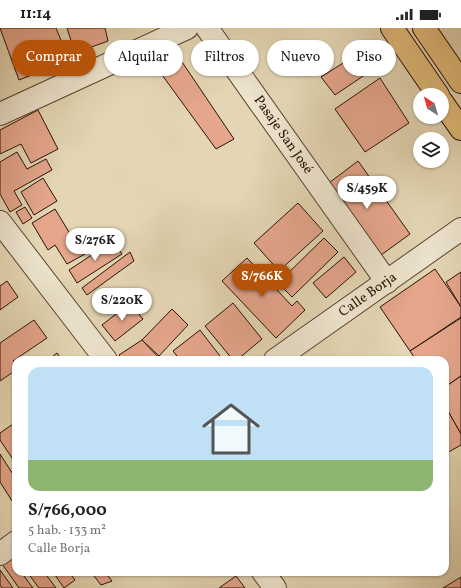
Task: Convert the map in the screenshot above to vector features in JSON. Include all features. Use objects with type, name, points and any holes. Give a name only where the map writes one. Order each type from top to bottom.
[{"type":"main road","points":[[392,28],[433,88]]},
{"type":"main road","points":[[424,28],[461,82]]},
{"type":"main road","points":[[449,112],[461,129]]},
{"type":"street","points":[[0,114],[187,28]]},
{"type":"street","name":"Pasaje San José","points":[[207,28],[387,282]]},
{"type":"street","points":[[0,222],[103,356]]},
{"type":"street","name":"Calle Borja","points":[[281,356],[461,228]]},
{"type":"street","points":[[0,554],[12,545]]},
{"type":"street","points":[[266,576],[275,588]]},
{"type":"building","points":[[0,28],[56,28],[61,40],[12,40],[12,61]]},
{"type":"building","points":[[67,28],[105,28],[108,40],[104,40],[104,42],[96,45],[96,40],[71,40]]},
{"type":"building","points":[[183,63],[234,139],[216,149],[163,76],[183,76]]},
{"type":"building","points":[[342,64],[342,76],[363,76],[335,95],[321,77],[334,76],[334,69]]},
{"type":"building","points":[[18,76],[29,76],[19,80]]},
{"type":"building","points":[[380,78],[409,123],[365,152],[335,109]]},
{"type":"building","points":[[38,110],[58,149],[31,163],[21,144],[0,154],[0,130]]},
{"type":"building","points":[[17,152],[27,169],[46,159],[52,170],[14,191],[22,205],[10,212],[0,194],[0,162]]},
{"type":"building","points":[[358,161],[410,234],[377,258],[325,186]]},
{"type":"building","points":[[43,178],[57,201],[34,215],[21,192]]},
{"type":"building","points":[[298,203],[323,231],[279,271],[254,243]]},
{"type":"building","points":[[25,207],[32,218],[23,224],[16,212]]},
{"type":"building","points":[[55,209],[72,237],[83,231],[94,249],[67,264],[55,245],[48,250],[32,223]]},
{"type":"building","points":[[324,238],[338,252],[292,297],[278,283]]},
{"type":"building","points":[[113,241],[122,254],[77,283],[69,270]]},
{"type":"building","points":[[130,252],[134,261],[87,295],[82,288]]},
{"type":"building","points":[[344,257],[356,272],[326,298],[313,283]]},
{"type":"building","points":[[247,258],[292,306],[297,301],[305,310],[276,338],[222,281]]},
{"type":"building","points":[[435,269],[461,307],[461,317],[410,351],[380,307]]},
{"type":"building","points":[[461,272],[461,307],[446,282]]},
{"type":"building","points":[[7,281],[18,297],[0,310],[0,286]]},
{"type":"building","points":[[130,303],[143,319],[115,341],[102,325]]},
{"type":"building","points":[[233,303],[262,339],[242,356],[230,356],[205,326]]},
{"type":"building","points":[[172,309],[188,325],[159,356],[142,340]]},
{"type":"building","points":[[461,318],[461,376],[449,384],[449,356],[413,356],[410,351]]},
{"type":"building","points":[[34,320],[47,338],[20,356],[12,356],[12,373],[0,381],[0,343]]},
{"type":"building","points":[[200,330],[220,356],[177,356],[173,351]]},
{"type":"building","points":[[142,340],[157,356],[120,356],[119,355]]},
{"type":"building","points":[[461,376],[461,434],[449,413],[449,384]]},
{"type":"building","points":[[449,413],[461,434],[461,445],[449,452]]},
{"type":"building","points":[[12,425],[12,458],[0,440],[0,433]]},
{"type":"building","points":[[0,454],[12,473],[12,501],[0,482]]},
{"type":"building","points":[[8,555],[12,560],[12,576],[24,576],[33,588],[19,588],[0,561]]},
{"type":"building","points":[[0,570],[13,588],[2,588],[0,585]]},
{"type":"building","points":[[30,576],[47,576],[56,588],[39,588]]},
{"type":"building","points":[[56,576],[72,576],[75,580],[64,588]]},
{"type":"building","points":[[94,576],[108,576],[112,581],[101,585]]},
{"type":"building","points":[[236,576],[245,588],[219,588]]},
{"type":"building","points":[[461,577],[461,588],[443,588]]}]
